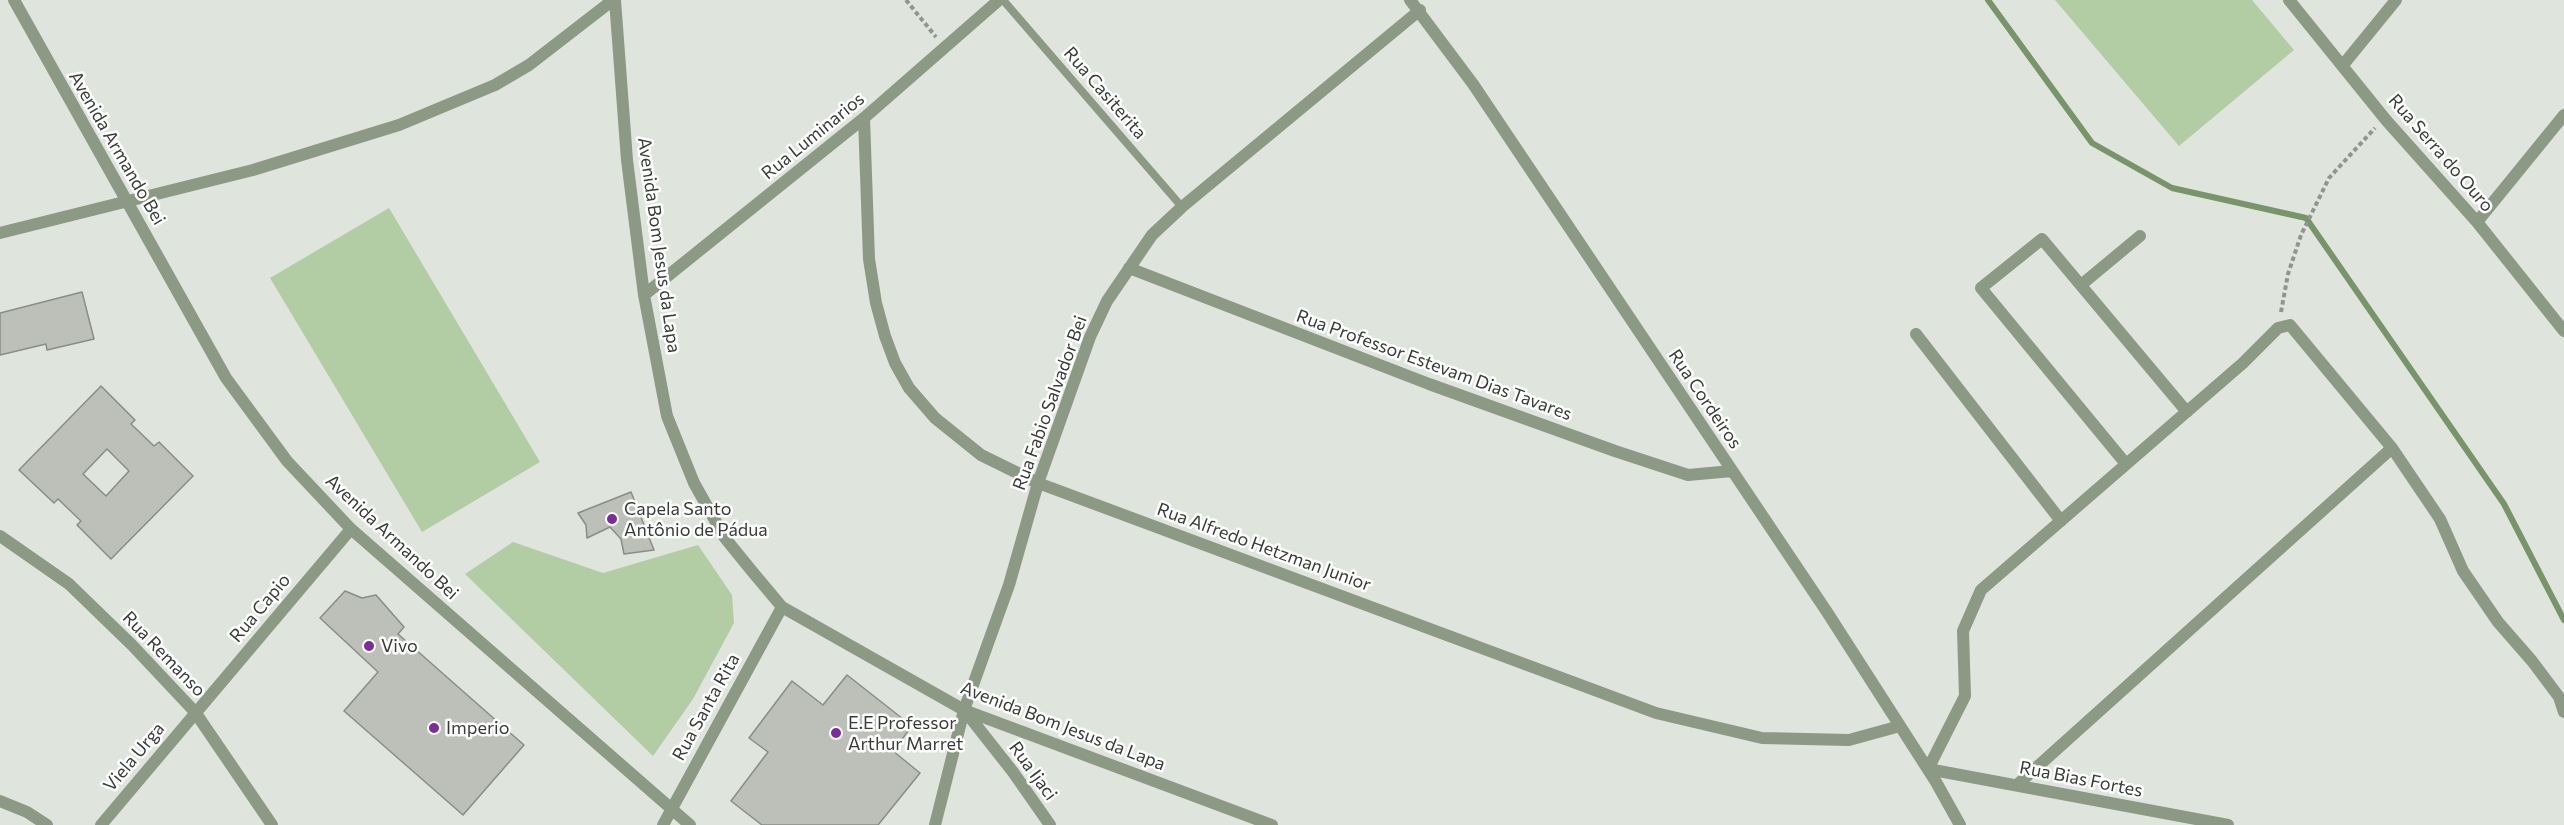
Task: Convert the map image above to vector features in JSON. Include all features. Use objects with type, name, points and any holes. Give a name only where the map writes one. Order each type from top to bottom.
[{"type":"street","name":"Avenida Armando Bei","points":[[14,0],[226,378],[287,461],[351,529],[690,825]]},
{"type":"street","points":[[0,233],[253,170],[399,125],[495,85],[529,65],[614,0]]},
{"type":"street","name":"Avenida Bom Jesus da Lapa","points":[[614,0],[627,160],[644,295],[667,416],[694,483],[725,538],[782,607],[964,710],[1272,825]]},
{"type":"street","name":"Rua Luminarios","points":[[644,295],[864,118],[1001,0]]},
{"type":"street","name":"Rua Cordeiros","points":[[1410,0],[1420,10],[1473,84],[1732,471],[1928,769],[1960,825]]},
{"type":"street","name":"Rua Serra do Ouro","points":[[2289,0],[2386,120],[2477,222],[2564,331]]},
{"type":"street","points":[[2343,65],[2396,0]]},
{"type":"street","name":"Rua Fabio Salvador Bei","points":[[935,825],[964,710],[1009,585],[1038,483],[1090,337],[1107,301],[1152,235],[1182,207],[1420,10]]},
{"type":"street","points":[[2477,222],[2564,115]]},
{"type":"street","name":"Rua Alfredo Hetzman Junior","points":[[864,118],[869,259],[876,303],[895,363],[909,388],[935,418],[981,455],[1038,483],[1656,713],[1762,738],[1849,740],[1900,726]]},
{"type":"street","points":[[2081,285],[2140,236]]},
{"type":"street","points":[[2126,464],[1981,288],[2042,238],[2187,412]]},
{"type":"street","name":"Rua Professor Estevam Dias Tavares","points":[[1129,268],[1429,384],[1615,451],[1688,475],[1732,471]]},
{"type":"street","points":[[1928,769],[1965,696],[1963,631],[1981,590],[2243,363],[2278,328],[2290,325],[2392,448],[2440,519],[2463,571],[2498,622],[2559,697],[2564,712]]},
{"type":"street","points":[[1916,334],[2061,521]]},
{"type":"street","points":[[2017,785],[2392,448]]},
{"type":"street","name":"Rua Capio","points":[[195,712],[351,529]]},
{"type":"street","name":"Rua Remanso","points":[[0,536],[69,584],[132,645],[195,712],[272,825]]},
{"type":"street","name":"Rua Santa Rita","points":[[663,825],[782,607]]},
{"type":"street","name":"Rua Ijaci","points":[[964,710],[1013,772],[1050,825]]},
{"type":"street","name":"Viela Urga","points":[[101,825],[195,712]]},
{"type":"street","name":"Rua Bias Fortes","points":[[1928,769],[2228,825]]},
{"type":"street","points":[[0,801],[27,812],[47,825]]},
{"type":"lane","name":"Rua Casiterita","points":[[1001,0],[1182,207]]},
{"type":"path","points":[[906,0],[946,49]]},
{"type":"path","points":[[2278,328],[2288,274],[2301,235],[2329,178],[2366,136],[2386,120]]},
{"type":"green space","points":[[2055,0],[2252,0],[2294,50],[2179,146]]},
{"type":"green space","points":[[389,208],[540,462],[422,532],[270,278]]},
{"type":"green space","points":[[513,542],[603,573],[698,545],[732,595],[734,623],[693,699],[653,756],[465,574]]},
{"type":"building","points":[[82,292],[94,339],[47,350],[46,344],[0,355],[0,313]]},
{"type":"building","points":[[101,386],[135,420],[131,424],[154,446],[159,442],[193,476],[111,559],[77,525],[81,521],[58,499],[54,503],[19,470]],"holes":[[[107,449],[129,471],[106,496],[83,474]]]},
{"type":"building","name":"Capela Santo Antônio de Pádua","points":[[631,492],[654,550],[624,554],[621,539],[610,527],[587,538],[586,525],[578,513]]},
{"type":"building","name":"Imperio","points":[[345,591],[362,598],[376,595],[404,627],[398,634],[524,745],[463,815],[344,711],[378,672],[320,618]]},
{"type":"building","name":"E.E Professor Arthur Marret","points":[[847,675],[912,726],[893,751],[920,773],[878,825],[762,825],[731,801],[768,752],[749,738],[792,681],[823,705]]},
{"type":"waterway","points":[[1988,0],[2092,143],[2172,188],[2306,218],[2504,504],[2564,620]]},
{"type":"place","name":"Capela Santo Antônio de Pádua","points":[[612,519]]},
{"type":"place","name":"Vivo","points":[[369,646]]},
{"type":"place","name":"Imperio","points":[[434,728]]},
{"type":"place","name":"E.E Professor Arthur Marret","points":[[836,733]]}]
